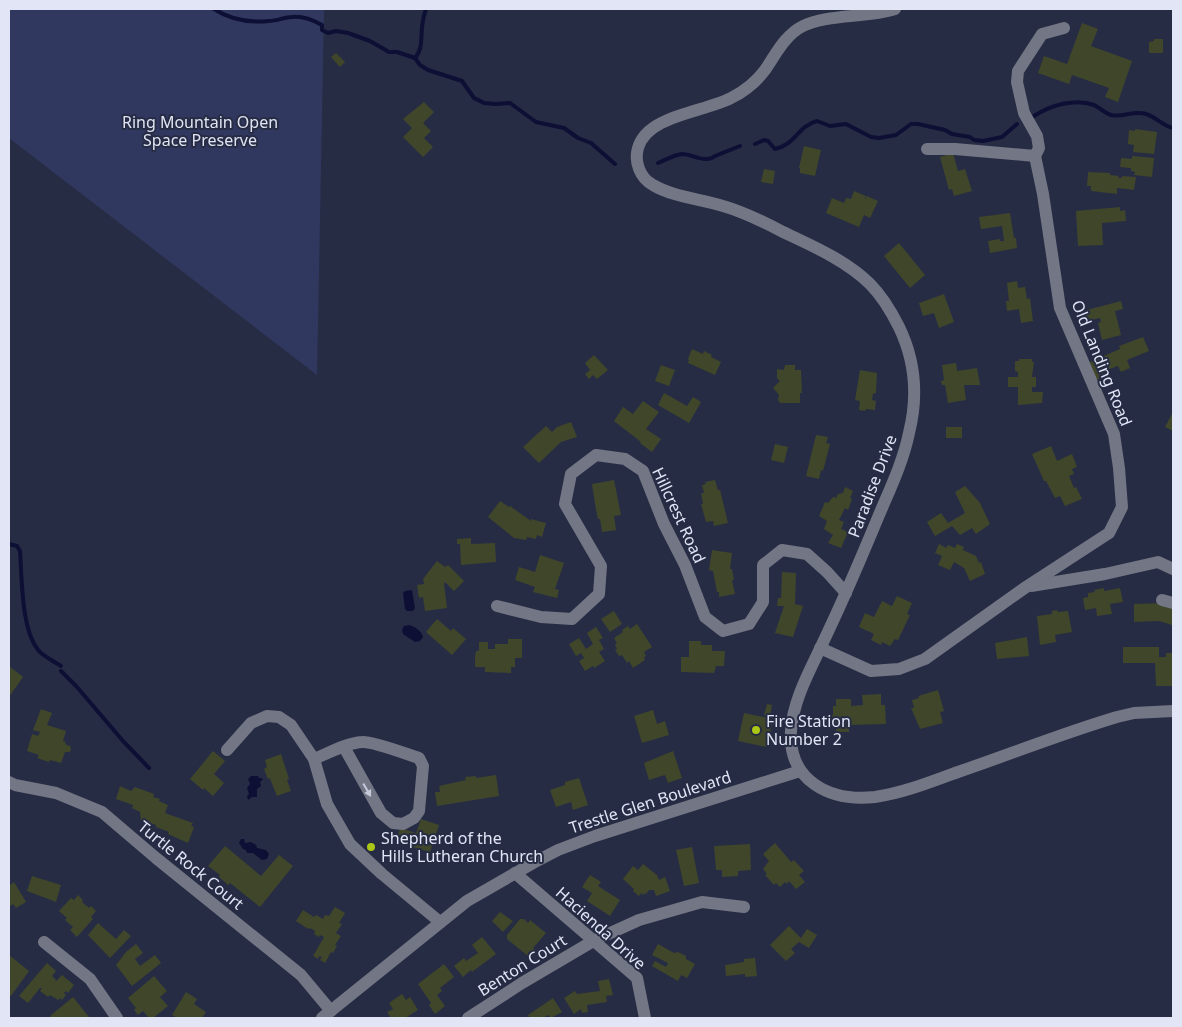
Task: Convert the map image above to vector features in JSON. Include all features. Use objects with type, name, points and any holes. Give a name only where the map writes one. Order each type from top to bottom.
[{"type":"street","name":"Paradise Drive","points":[[800,771],[792,748],[792,724],[801,693],[895,478],[910,429],[914,400],[912,369],[907,346],[900,328],[882,298],[868,282],[853,270],[802,240],[742,212],[655,187],[641,174],[637,157],[641,140],[654,127],[670,119],[725,101],[753,83],[789,36],[800,28],[818,21],[868,15],[895,9]]},
{"type":"street","name":"Old Landing Road","points":[[820,648],[872,671],[899,668],[925,659],[1026,587],[1109,533],[1122,508],[1120,468],[1114,434],[1060,308],[1043,194],[1035,156],[1039,148],[1037,136],[1024,113],[1017,82],[1018,72],[1042,34],[1064,28]]},
{"type":"street","points":[[927,149],[955,149],[1035,156]]},
{"type":"street","name":"Hillcrest Road","points":[[497,606],[542,617],[572,619],[599,594],[601,566],[565,504],[571,474],[596,455],[625,458],[643,471],[664,524],[685,565],[705,617],[724,631],[749,624],[763,602],[763,566],[782,550],[807,554],[828,572],[846,593]]},
{"type":"street","points":[[1026,587],[1106,574],[1158,562],[1173,569]]},
{"type":"street","points":[[800,771],[812,783],[830,792],[850,797],[878,796],[916,787],[1117,717],[1134,713],[1173,711]]},
{"type":"street","points":[[227,750],[251,723],[267,716],[279,717],[290,725],[314,759],[327,804],[350,844],[382,874],[440,922]]},
{"type":"street","points":[[314,759],[339,749],[355,743],[365,742],[419,758],[423,766],[422,783],[419,811],[414,818],[403,824],[393,823],[380,813],[339,749]]},
{"type":"street","name":"Trestle Glen Boulevard","points":[[327,1014],[467,901],[558,850],[589,838],[800,771]]},
{"type":"street","name":"Turtle Rock Court","points":[[9,782],[15,785],[56,793],[102,812],[301,975],[327,1014]]},
{"type":"street","name":"Hacienda Drive","points":[[516,873],[637,978],[645,1018]]},
{"type":"street","name":"Benton Court","points":[[468,1018],[522,982],[595,940],[639,920],[702,902],[744,907]]},
{"type":"street","points":[[44,942],[90,979],[117,1018]]},
{"type":"green space","name":"Ring Mountain Open Space Preserve","points":[[9,9],[324,9],[317,375],[9,138]]},
{"type":"shaded area","points":[[412,590],[415,608],[413,611],[407,611],[405,609],[403,593]]},
{"type":"shaded area","points":[[409,625],[421,632],[423,637],[420,641],[415,642],[403,634],[404,626]]},
{"type":"shaded area","points":[[251,776],[258,776],[263,779],[260,782],[261,786],[257,789],[257,797],[252,797],[248,800],[247,788],[250,784],[248,779]]},
{"type":"shaded area","points":[[241,839],[244,839],[245,843],[251,842],[257,848],[266,850],[269,854],[267,859],[262,860],[253,853],[247,853],[239,843]]},
{"type":"building","points":[[1082,23],[1098,29],[1091,46],[1132,61],[1118,102],[1105,97],[1109,88],[1072,75],[1069,84],[1038,73],[1044,56],[1067,64]]},
{"type":"building","points":[[1154,39],[1163,39],[1163,53],[1149,53],[1149,42],[1154,41]]},
{"type":"building","points":[[336,53],[345,62],[340,67],[331,57]]},
{"type":"building","points":[[424,102],[434,112],[423,123],[431,131],[424,138],[433,147],[423,157],[403,137],[412,128],[403,119]]},
{"type":"building","points":[[1135,129],[1157,132],[1154,154],[1133,152],[1134,145],[1128,144],[1129,130],[1135,131]]},
{"type":"building","points":[[804,146],[821,150],[815,176],[800,173],[799,168]]},
{"type":"building","points":[[953,153],[958,171],[965,169],[972,191],[954,196],[952,189],[949,190],[940,157]]},
{"type":"building","points":[[1132,156],[1154,158],[1152,177],[1134,175],[1135,172],[1131,171],[1131,168],[1120,167],[1121,158],[1132,159]]},
{"type":"building","points":[[764,169],[775,171],[773,184],[761,182]]},
{"type":"building","points":[[1088,172],[1110,173],[1110,175],[1119,176],[1118,178],[1122,178],[1122,176],[1136,177],[1134,190],[1117,188],[1117,194],[1091,191],[1091,186],[1087,186]]},
{"type":"building","points":[[854,191],[866,196],[865,200],[867,196],[878,201],[870,218],[864,215],[859,227],[826,213],[832,198],[844,203],[846,198],[851,199]]},
{"type":"building","points":[[1120,207],[1120,211],[1125,210],[1126,221],[1102,223],[1103,245],[1078,246],[1076,211]]},
{"type":"building","points":[[1010,213],[1017,248],[990,253],[988,241],[1000,239],[1000,241],[1004,241],[1002,226],[981,229],[979,217]]},
{"type":"building","points":[[899,243],[925,275],[910,288],[884,256]]},
{"type":"building","points":[[1017,281],[1018,288],[1025,287],[1027,299],[1030,298],[1033,321],[1021,323],[1019,309],[1007,311],[1006,301],[1009,301],[1007,283]]},
{"type":"building","points":[[944,294],[954,322],[939,328],[934,313],[923,316],[919,303]]},
{"type":"building","points":[[1121,301],[1123,309],[1115,311],[1121,335],[1102,340],[1098,323],[1101,322],[1100,318],[1086,321],[1083,311]]},
{"type":"building","points":[[1143,337],[1149,351],[1127,360],[1130,368],[1121,372],[1118,366],[1107,370],[1109,375],[1096,380],[1088,363],[1120,349],[1119,346]]},
{"type":"building","points":[[692,349],[703,354],[704,351],[721,362],[715,375],[688,363]]},
{"type":"building","points":[[594,355],[608,370],[597,379],[593,375],[589,379],[585,374],[590,370],[585,363]]},
{"type":"building","points":[[1019,359],[1032,359],[1032,362],[1034,362],[1032,377],[1036,377],[1036,387],[1032,387],[1032,392],[1043,392],[1042,403],[1018,405],[1018,387],[1008,387],[1008,377],[1018,377],[1018,372],[1015,371],[1015,361],[1019,361]]},
{"type":"building","points":[[956,363],[957,371],[977,368],[980,385],[964,385],[966,400],[948,403],[945,385],[942,385],[941,381],[944,380],[942,365]]},
{"type":"building","points":[[661,365],[675,370],[669,386],[655,381]]},
{"type":"building","points":[[785,365],[795,365],[795,370],[801,370],[802,393],[800,393],[800,403],[780,403],[778,400],[779,395],[773,388],[780,381],[777,378],[777,369],[784,370]]},
{"type":"building","points":[[860,370],[877,373],[876,393],[873,394],[872,400],[876,401],[875,410],[859,410],[860,401],[855,400]]},
{"type":"building","points":[[664,393],[687,406],[693,397],[701,402],[689,423],[658,405]]},
{"type":"building","points":[[643,401],[659,412],[646,429],[661,439],[652,452],[614,421],[623,407],[633,414]]},
{"type":"building","points":[[1173,412],[1173,431],[1165,427]]},
{"type":"building","points":[[571,422],[577,437],[561,442],[539,463],[523,447],[546,426],[552,432],[557,427]]},
{"type":"building","points":[[946,427],[962,427],[962,438],[946,438]]},
{"type":"building","points":[[816,435],[828,437],[826,443],[830,444],[819,479],[806,476]]},
{"type":"building","points":[[775,444],[788,447],[784,463],[771,460]]},
{"type":"building","points":[[1051,446],[1057,461],[1072,454],[1077,467],[1072,469],[1074,474],[1069,476],[1074,488],[1076,487],[1082,499],[1065,506],[1060,496],[1055,498],[1046,481],[1044,481],[1032,454]]},
{"type":"building","points":[[614,480],[621,515],[614,516],[616,530],[602,532],[592,484]]},
{"type":"building","points":[[715,480],[718,490],[720,490],[728,523],[714,526],[713,521],[706,522],[701,504],[703,504],[701,493],[704,493],[702,485],[706,484],[705,482]]},
{"type":"building","points":[[965,486],[980,503],[990,524],[976,534],[972,528],[960,535],[952,526],[935,536],[927,522],[941,513],[948,523],[965,513],[955,492]]},
{"type":"building","points":[[845,487],[853,491],[848,510],[845,508],[839,520],[844,522],[841,529],[848,532],[841,548],[828,543],[833,535],[824,529],[827,521],[819,516],[825,502],[828,503],[833,497],[836,498],[838,494],[843,493]]},
{"type":"building","points":[[500,501],[531,521],[531,519],[546,523],[542,537],[537,535],[536,539],[527,537],[526,540],[514,538],[488,517]]},
{"type":"building","points":[[471,538],[471,544],[495,543],[496,562],[461,565],[460,544],[457,544],[457,539]]},
{"type":"building","points":[[939,544],[946,548],[948,545],[955,548],[957,544],[964,547],[963,550],[976,556],[979,563],[981,562],[985,574],[970,581],[964,568],[954,562],[950,570],[938,565],[942,556],[935,553]]},
{"type":"building","points":[[712,550],[732,553],[730,569],[732,569],[735,594],[719,597],[713,571],[709,570]]},
{"type":"building","points":[[540,555],[564,563],[555,589],[559,590],[557,598],[533,592],[535,587],[515,580],[519,567],[535,572]]},
{"type":"building","points":[[437,561],[445,567],[448,565],[464,581],[454,591],[445,582],[447,608],[425,611],[423,597],[419,598],[417,585],[424,584],[423,579]]},
{"type":"building","points":[[782,572],[796,573],[795,604],[803,606],[793,637],[775,633],[784,606],[777,606],[778,598],[781,598]]},
{"type":"building","points":[[1104,588],[1104,591],[1120,588],[1123,602],[1110,604],[1112,614],[1097,616],[1096,608],[1085,610],[1083,598],[1088,597],[1088,593],[1095,592],[1094,590]]},
{"type":"building","points":[[897,596],[912,603],[907,614],[910,615],[898,640],[895,639],[890,646],[882,642],[881,645],[871,640],[874,634],[859,627],[865,613],[874,617],[882,601],[892,606]]},
{"type":"building","points":[[1165,603],[1173,606],[1172,625],[1159,621],[1134,622],[1134,604]]},
{"type":"building","points":[[1057,610],[1058,612],[1068,611],[1072,632],[1055,635],[1056,642],[1040,645],[1037,616],[1052,614],[1052,611]]},
{"type":"building","points":[[614,611],[622,624],[610,632],[601,619]]},
{"type":"building","points":[[437,619],[451,631],[453,628],[466,639],[452,655],[426,632]]},
{"type":"building","points":[[637,624],[652,647],[644,652],[645,660],[633,668],[629,661],[627,663],[622,655],[619,656],[615,650],[617,649],[615,645],[617,643],[614,638],[628,626],[630,629]]},
{"type":"building","points":[[596,627],[603,638],[599,640],[604,649],[599,652],[605,661],[585,671],[579,661],[584,658],[581,653],[576,656],[569,644],[579,638],[586,649],[593,644],[587,633]]},
{"type":"building","points":[[1027,637],[1029,656],[997,659],[995,643]]},
{"type":"building","points":[[508,639],[522,639],[522,658],[515,658],[515,667],[511,667],[511,673],[485,672],[485,667],[475,667],[475,657],[476,651],[479,651],[479,642],[488,642],[488,649],[495,649],[495,644],[508,644]]},
{"type":"building","points":[[689,641],[701,641],[701,645],[712,645],[712,651],[725,651],[724,666],[716,666],[714,673],[681,672],[681,657],[689,657]]},
{"type":"building","points":[[1123,647],[1159,647],[1159,657],[1166,657],[1166,653],[1172,653],[1172,686],[1156,686],[1155,663],[1123,663]]},
{"type":"building","points":[[9,666],[23,677],[9,697]]},
{"type":"building","points":[[938,690],[944,711],[940,712],[943,723],[920,729],[911,708],[914,708],[912,700],[919,698],[918,696]]},
{"type":"building","points":[[881,694],[881,705],[885,705],[886,724],[849,725],[849,732],[836,732],[836,728],[830,728],[829,716],[833,715],[833,706],[836,706],[836,699],[851,699],[851,706],[863,705],[862,695]]},
{"type":"building","points":[[767,704],[772,705],[770,716],[764,715]]},
{"type":"building","points":[[41,709],[52,713],[47,725],[66,731],[63,741],[71,749],[70,752],[65,752],[61,763],[37,758],[39,755],[27,751],[32,734],[38,736],[40,732],[33,730]]},
{"type":"building","points":[[653,710],[657,724],[665,721],[669,735],[642,743],[634,716]]},
{"type":"building","points":[[744,713],[773,719],[767,747],[738,741]]},
{"type":"building","points":[[213,751],[225,761],[214,774],[224,783],[213,796],[190,779]]},
{"type":"building","points":[[673,751],[682,778],[668,783],[665,775],[649,780],[644,763]]},
{"type":"building","points":[[281,754],[291,791],[277,796],[271,778],[268,779],[264,769],[267,767],[265,760]]},
{"type":"building","points":[[496,775],[499,796],[437,806],[435,792],[440,792],[439,786],[466,780],[465,777],[476,776],[476,778]]},
{"type":"building","points":[[579,778],[588,805],[573,810],[571,802],[556,807],[550,790],[565,785],[565,782]]},
{"type":"building","points":[[120,786],[131,791],[135,787],[154,794],[153,797],[160,799],[159,801],[168,805],[165,813],[193,823],[191,826],[194,827],[188,843],[168,834],[169,832],[156,827],[156,825],[141,820],[140,812],[132,808],[133,805],[116,799]]},
{"type":"building","points":[[421,819],[439,825],[430,852],[396,842],[400,828],[416,833]]},
{"type":"building","points":[[775,843],[791,862],[794,860],[804,871],[799,875],[805,882],[796,889],[789,881],[780,887],[776,883],[774,885],[765,875],[767,874],[763,869],[769,861],[763,854]]},
{"type":"building","points":[[750,844],[751,870],[738,871],[738,876],[722,877],[722,870],[716,870],[714,846]]},
{"type":"building","points":[[225,846],[261,876],[279,855],[293,866],[260,907],[230,883],[228,885],[219,877],[220,875],[208,866]]},
{"type":"building","points":[[692,847],[699,883],[684,886],[676,850]]},
{"type":"building","points":[[643,864],[657,875],[659,880],[665,877],[670,891],[656,896],[654,890],[649,890],[646,894],[643,895],[641,893],[639,896],[633,891],[634,889],[623,879],[633,866],[638,870]]},
{"type":"building","points":[[590,875],[601,882],[598,886],[620,900],[610,916],[587,901],[592,893],[582,887]]},
{"type":"building","points":[[32,876],[61,885],[56,902],[27,891]]},
{"type":"building","points":[[14,882],[26,902],[16,908],[13,904],[9,907],[9,886]]},
{"type":"building","points":[[78,895],[83,900],[82,902],[89,908],[91,906],[96,911],[91,917],[93,919],[77,937],[70,930],[73,927],[65,920],[67,918],[59,911],[71,898],[74,900]]},
{"type":"building","points":[[335,907],[345,913],[339,923],[342,924],[336,933],[341,936],[335,945],[337,946],[333,953],[331,952],[325,963],[320,960],[322,957],[319,956],[318,959],[313,956],[324,937],[320,935],[319,937],[314,934],[315,931],[296,921],[303,910],[314,917],[316,915],[323,919],[325,915],[329,916]]},
{"type":"building","points":[[500,912],[513,921],[503,932],[492,921]]},
{"type":"building","points":[[520,919],[524,919],[528,923],[530,920],[546,933],[533,948],[535,950],[529,957],[507,939],[507,935]]},
{"type":"building","points":[[98,923],[116,939],[124,930],[131,936],[110,958],[88,935]]},
{"type":"building","points":[[789,926],[801,938],[807,929],[817,935],[809,948],[799,942],[791,949],[795,953],[786,961],[770,945]]},
{"type":"building","points":[[482,937],[496,954],[463,977],[454,966],[464,958],[466,961],[478,953],[472,945]]},
{"type":"building","points":[[136,944],[143,953],[135,959],[140,966],[155,955],[161,963],[132,986],[116,965],[126,952]]},
{"type":"building","points":[[658,944],[674,953],[678,952],[686,956],[686,959],[695,964],[687,978],[681,975],[678,981],[652,966],[655,961],[666,967],[668,963],[652,955]]},
{"type":"building","points":[[9,955],[29,971],[11,996],[9,995]]},
{"type":"building","points":[[755,958],[757,976],[745,977],[745,974],[726,976],[725,965],[744,962],[744,959]]},
{"type":"building","points":[[47,963],[56,971],[52,976],[56,980],[55,982],[62,975],[74,985],[68,993],[66,991],[64,993],[66,995],[62,1000],[60,998],[58,1000],[50,995],[48,997],[40,991],[42,988],[40,988],[28,1003],[19,996]]},
{"type":"building","points":[[444,964],[454,977],[440,988],[442,991],[437,995],[445,1006],[435,1014],[429,1005],[431,1003],[418,984]]},
{"type":"building","points":[[154,976],[167,991],[160,997],[168,1006],[153,1018],[149,1018],[143,1011],[138,1015],[134,1010],[136,1008],[128,998]]},
{"type":"building","points":[[609,979],[613,995],[606,996],[607,1002],[587,1005],[588,1012],[582,1013],[581,1009],[574,1014],[564,998],[575,991],[577,994],[600,991],[598,981]]},
{"type":"building","points":[[186,992],[197,999],[194,1004],[206,1012],[202,1018],[178,1018],[172,1015]]},
{"type":"building","points":[[402,994],[406,1000],[410,997],[418,1010],[405,1018],[391,1018],[387,1012],[393,1009],[389,1003]]},
{"type":"building","points":[[73,997],[89,1017],[51,1018],[50,1016]]},
{"type":"building","points":[[553,998],[562,1012],[551,1018],[548,1015],[543,1018],[527,1018],[529,1017],[528,1015]]},
{"type":"waterway","points":[[214,9],[227,16],[247,21],[262,22],[292,17],[304,18],[322,25],[322,30],[328,33],[336,31],[348,33],[370,41],[389,52],[397,52],[415,58],[420,65],[428,70],[462,81],[474,98],[484,103],[510,103],[536,122],[564,128],[578,138],[591,143],[615,164]]},
{"type":"waterway","points":[[415,58],[420,50],[426,9]]},
{"type":"waterway","points":[[1034,116],[1055,106],[1079,102],[1094,105],[1115,116],[1137,113],[1146,114],[1173,128]]},
{"type":"waterway","points":[[755,144],[764,140],[768,141],[775,149],[782,147],[805,127],[817,121],[830,126],[846,124],[871,137],[879,138],[896,135],[911,124],[918,124],[983,141],[1002,137],[1017,124]]},
{"type":"waterway","points":[[658,163],[682,154],[707,159],[740,146]]},
{"type":"waterway","points":[[9,544],[17,546],[20,551],[26,620],[34,645],[41,653],[61,666]]},
{"type":"waterway","points":[[61,671],[149,768]]},
{"type":"place","name":"Fire Station Number 2","points":[[756,730]]},
{"type":"place","name":"Shepherd of the Hills Lutheran Church","points":[[371,847]]}]
